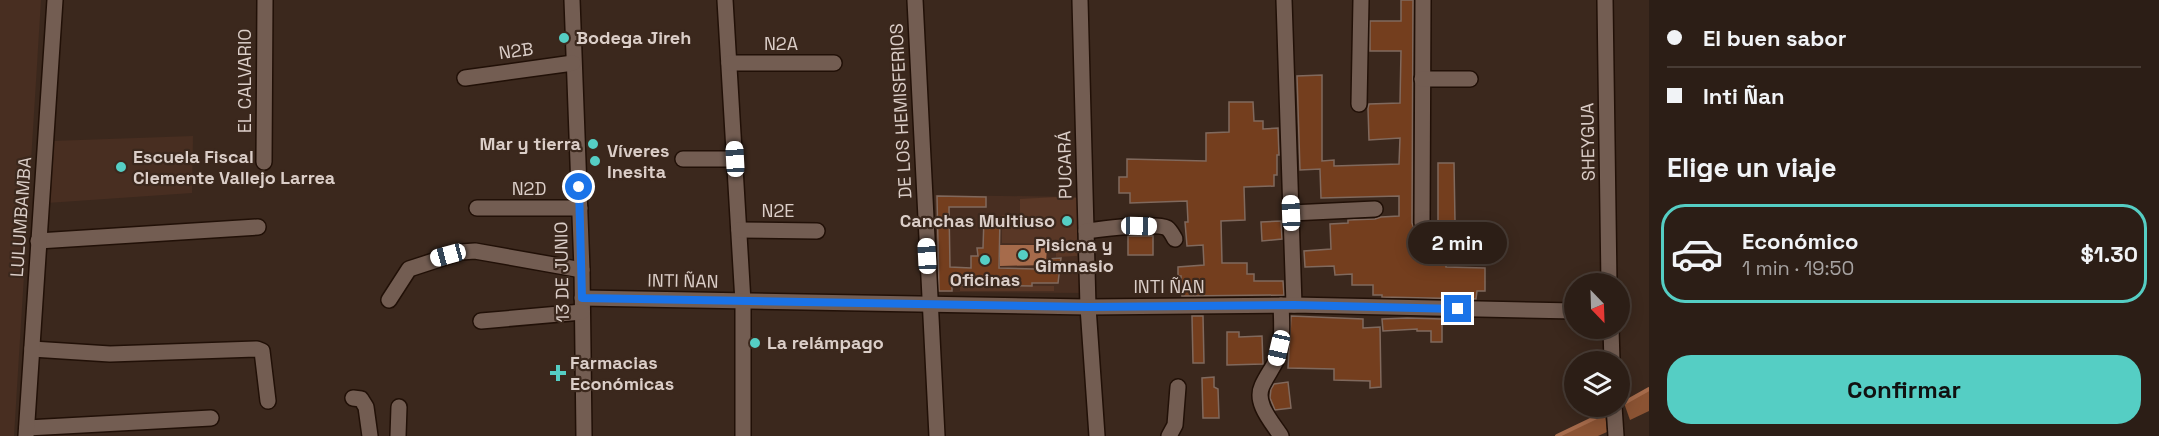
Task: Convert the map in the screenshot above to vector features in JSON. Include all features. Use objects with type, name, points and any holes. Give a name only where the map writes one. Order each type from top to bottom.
[{"type":"street","name":"LULUMBAMBA","points":[[27,432],[55,0]]},
{"type":"street","name":"EL CALVARIO","points":[[264,0],[264,162]]},
{"type":"street","name":"13 DE JUNIO","points":[[572,0],[582,270],[584,436]]},
{"type":"street","points":[[725,0],[743,302],[743,436]]},
{"type":"street","name":"DE LOS HEMISFERIOS","points":[[915,0],[937,436]]},
{"type":"street","name":"PUCARÁ","points":[[1080,0],[1088,307],[1098,436]]},
{"type":"street","points":[[1281,436],[1264,410],[1260,388],[1276,360],[1288,305],[1291,213],[1284,0]]},
{"type":"street","points":[[1359,104],[1361,0]]},
{"type":"street","points":[[1423,0],[1422,223],[1427,230],[1455,231]]},
{"type":"street","name":"SHEYGUA","points":[[1605,0],[1609,273]]},
{"type":"street","name":"N2B","points":[[465,78],[573,63]]},
{"type":"street","name":"N2A","points":[[729,63],[834,63]]},
{"type":"street","points":[[1422,79],[1470,79]]},
{"type":"street","points":[[682,159],[735,159]]},
{"type":"street","name":"N2D","points":[[477,208],[580,208]]},
{"type":"street","points":[[1291,213],[1375,209]]},
{"type":"street","points":[[1086,231],[1139,226],[1164,227],[1169,229],[1175,239]]},
{"type":"street","points":[[38,241],[258,227]]},
{"type":"street","name":"N2E","points":[[739,230],[817,231]]},
{"type":"street","points":[[389,300],[409,269],[461,252],[475,251],[582,270]]},
{"type":"street","name":"INTI ÑAN","points":[[481,321],[582,305],[743,302],[1088,307],[1288,305],[1564,311]]},
{"type":"street","points":[[32,349],[110,354],[257,348],[262,351],[268,401]]},
{"type":"street","points":[[1169,436],[1175,425],[1178,387]]},
{"type":"street","points":[[353,398],[361,399],[366,407],[370,436]]},
{"type":"street","points":[[398,436],[399,407]]},
{"type":"street","points":[[1615,417],[1616,436]]},
{"type":"street","points":[[27,432],[211,418]]},
{"type":"shaded area","points":[[0,0],[41,0],[14,436],[0,436]]},
{"type":"shaded area","name":"Escuela Fiscal Clemente Vallejo Larrea","points":[[193,136],[192,193],[47,203],[52,141]]},
{"type":"shaded area","points":[[935,195],[1082,197],[1085,293],[938,292]]},
{"type":"shaded area","points":[[1077,198],[1077,256],[1056,257],[1056,244],[1002,243],[1002,215],[1020,215],[1020,199]]},
{"type":"shaded area","name":"Pisicna y Gimnasio","points":[[1000,245],[1047,245],[1046,265],[1000,266]]},
{"type":"shaded area","points":[[960,285],[1054,286],[1054,291],[960,291]]},
{"type":"shaded area","points":[[1649,390],[1649,411],[1630,420],[1630,400]]},
{"type":"shaded area","points":[[1597,417],[1605,417],[1607,432],[1598,436],[1557,436]]},
{"type":"building","points":[[1401,0],[1413,0],[1412,223],[1415,231],[1415,250],[1446,250],[1446,267],[1485,268],[1485,291],[1477,291],[1476,299],[1382,297],[1382,295],[1373,295],[1373,285],[1352,285],[1352,274],[1335,275],[1334,266],[1305,267],[1304,251],[1331,249],[1330,224],[1348,223],[1348,220],[1399,216],[1399,196],[1321,198],[1320,169],[1300,170],[1297,76],[1322,75],[1322,161],[1334,160],[1334,166],[1399,164],[1400,138],[1369,140],[1368,108],[1369,104],[1400,103],[1401,51],[1370,51],[1370,21],[1401,21]]},
{"type":"building","points":[[1229,102],[1253,102],[1254,121],[1263,121],[1263,129],[1278,128],[1279,155],[1277,155],[1277,175],[1274,175],[1274,186],[1244,187],[1245,220],[1221,221],[1222,263],[1247,263],[1247,274],[1254,274],[1254,281],[1283,281],[1284,295],[1182,296],[1178,267],[1204,265],[1203,245],[1187,246],[1185,222],[1188,222],[1187,201],[1130,203],[1130,193],[1119,193],[1119,177],[1127,177],[1127,159],[1206,161],[1206,133],[1229,132]]},
{"type":"building","points":[[1438,163],[1454,163],[1455,221],[1438,221]]},
{"type":"building","points":[[937,196],[986,197],[986,207],[949,207],[950,267],[971,268],[971,256],[978,256],[977,248],[983,248],[984,218],[1000,218],[999,268],[1035,269],[1035,267],[1048,266],[1048,259],[1061,258],[1058,283],[1032,283],[1032,286],[952,285],[952,291],[939,291]]},
{"type":"building","points":[[1281,221],[1282,239],[1262,241],[1261,222]]},
{"type":"building","points":[[1128,236],[1153,236],[1153,255],[1128,255]]},
{"type":"building","points":[[1192,316],[1203,316],[1204,363],[1193,363]]},
{"type":"building","points":[[1291,316],[1363,319],[1363,328],[1380,327],[1381,387],[1370,388],[1370,381],[1334,380],[1334,369],[1288,368]]},
{"type":"building","points":[[1382,319],[1442,319],[1442,342],[1431,342],[1431,331],[1417,331],[1417,329],[1383,331]]},
{"type":"building","points":[[1227,332],[1239,332],[1239,337],[1262,336],[1263,364],[1227,365]]},
{"type":"building","points":[[1214,377],[1214,387],[1218,389],[1219,418],[1203,418],[1202,378]]},
{"type":"building","points":[[1288,382],[1291,408],[1275,410],[1270,398],[1271,389],[1274,384]]},
{"type":"waterway","points":[[1630,400],[1649,389]]},
{"type":"waterway","points":[[1557,436],[1597,417]]},
{"type":"place","name":"Bodega Jireh","points":[[564,38]]},
{"type":"place","name":"Mar y tierra","points":[[593,144]]},
{"type":"place","name":"Víveres Inesita","points":[[595,161]]},
{"type":"place","name":"Escuela Fiscal Clemente Vallejo Larrea","points":[[121,167]]},
{"type":"place","name":"Canchas Multiuso","points":[[1067,221]]},
{"type":"place","name":"Pisicna y Gimnasio","points":[[1023,255]]},
{"type":"place","name":"Oficinas","points":[[985,260]]},
{"type":"place","name":"La relámpago","points":[[755,343]]},
{"type":"place","name":"Farmacias Económicas","points":[[558,373]]},
{"type":"route","points":[[579,187],[582,298],[1088,307],[1294,305],[1458,309]]}]
